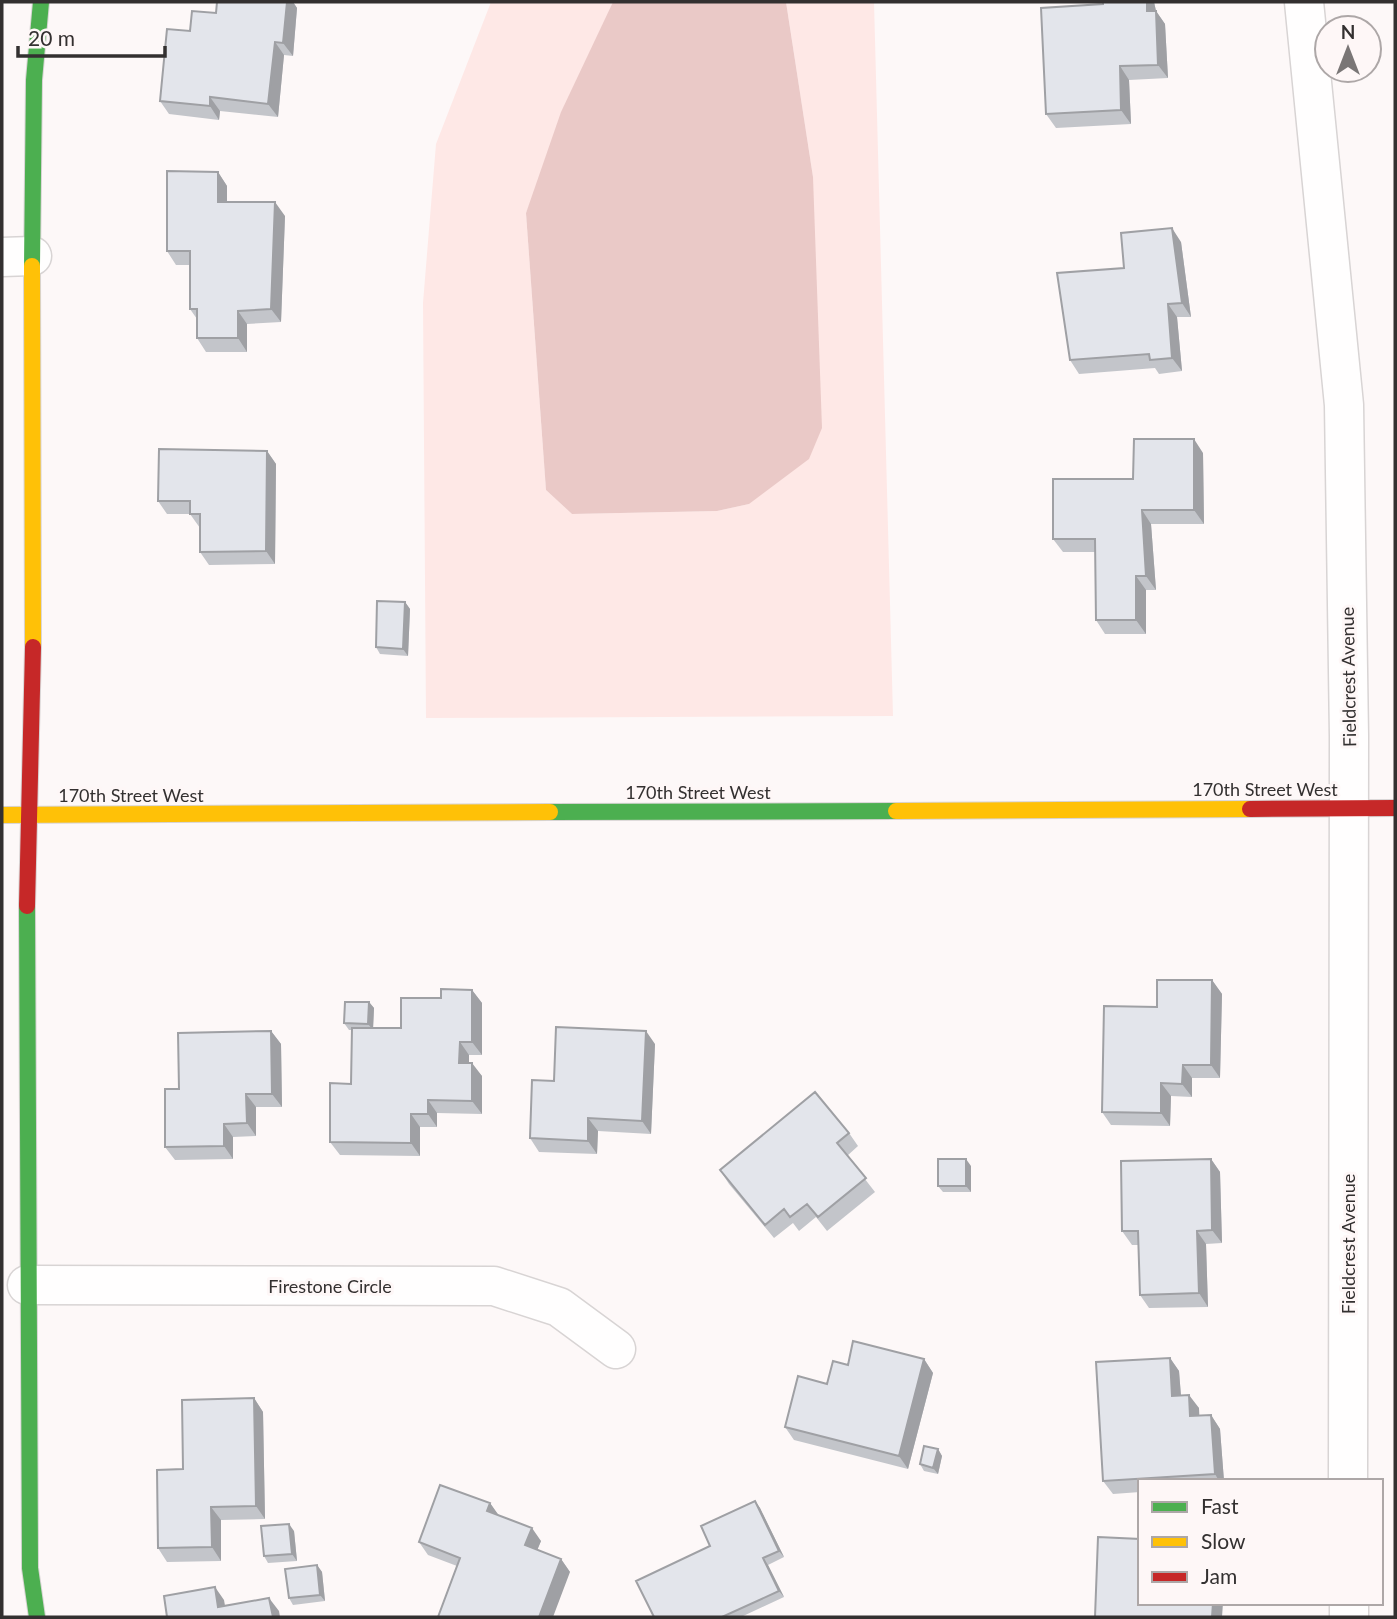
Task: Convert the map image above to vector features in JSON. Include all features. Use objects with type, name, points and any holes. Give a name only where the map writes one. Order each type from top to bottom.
[{"type":"street","points":[[37,1617],[30,1568],[27,1284],[30,815],[33,745],[17,256],[41,2]]},
{"type":"street","name":"Fieldcrest Avenue","points":[[1304,2],[1344,405],[1349,808],[1348,1479]]},
{"type":"street","name":"170th Street West","points":[[2,816],[1395,808]]},
{"type":"street","name":"Firestone Circle","points":[[27,1284],[494,1286],[559,1307],[616,1349]]},
{"type":"shaded area","points":[[491,2],[613,2],[526,213],[546,490],[572,514],[717,511],[749,504],[813,177],[786,2],[874,2],[893,716],[426,718],[423,303],[436,144]]},
{"type":"shaded area","points":[[613,2],[786,2],[813,177],[822,428],[809,459],[749,504],[717,511],[572,514],[546,490],[526,213],[561,112]]},
{"type":"building","points":[[217,2],[287,2],[283,43],[275,42],[268,104],[210,97],[210,106],[160,101],[167,29],[190,31],[192,11],[216,13]]},
{"type":"building","points":[[1103,2],[1147,2],[1147,11],[1156,11],[1158,65],[1120,66],[1121,110],[1046,114],[1041,8]]},
{"type":"building","points":[[167,171],[218,172],[218,202],[275,202],[271,309],[238,311],[238,338],[197,338],[197,309],[190,309],[190,251],[167,251]]},
{"type":"building","points":[[1172,228],[1182,303],[1168,304],[1172,358],[1150,360],[1149,354],[1070,360],[1057,273],[1124,268],[1121,233]]},
{"type":"building","points":[[1134,439],[1194,439],[1194,510],[1142,510],[1146,576],[1136,576],[1136,620],[1096,620],[1095,539],[1053,539],[1053,479],[1133,479]]},
{"type":"building","points":[[159,449],[267,451],[266,551],[200,552],[200,514],[190,514],[190,501],[158,501]]},
{"type":"building","points":[[377,601],[405,602],[403,649],[376,647]]},
{"type":"building","points":[[1157,980],[1212,980],[1211,1065],[1183,1065],[1182,1084],[1161,1083],[1161,1113],[1102,1112],[1104,1006],[1157,1007]]},
{"type":"building","points":[[441,989],[472,990],[472,1042],[460,1042],[459,1063],[472,1063],[472,1101],[428,1100],[428,1114],[411,1114],[411,1143],[330,1142],[330,1083],[351,1084],[352,1028],[401,1028],[401,998],[441,998]]},
{"type":"building","points":[[345,1002],[369,1002],[368,1024],[344,1023]]},
{"type":"building","points":[[556,1027],[646,1031],[642,1121],[588,1118],[588,1141],[530,1138],[532,1080],[554,1081]]},
{"type":"building","points":[[271,1031],[272,1094],[246,1094],[247,1123],[224,1124],[224,1146],[165,1147],[165,1089],[179,1089],[178,1033]]},
{"type":"building","points":[[815,1092],[849,1133],[837,1143],[866,1178],[818,1217],[807,1204],[790,1217],[784,1209],[765,1225],[720,1170]]},
{"type":"building","points":[[938,1159],[966,1159],[966,1186],[938,1186]]},
{"type":"building","points":[[1211,1159],[1212,1230],[1197,1231],[1199,1293],[1140,1295],[1138,1231],[1122,1231],[1121,1161]]},
{"type":"building","points":[[853,1341],[924,1359],[899,1456],[785,1427],[798,1376],[827,1384],[833,1361],[848,1365]]},
{"type":"building","points":[[1170,1358],[1172,1396],[1189,1395],[1190,1416],[1211,1415],[1215,1474],[1103,1481],[1096,1362]]},
{"type":"building","points":[[254,1398],[256,1506],[211,1507],[212,1547],[158,1548],[157,1470],[183,1469],[182,1400]]},
{"type":"building","points":[[924,1446],[938,1449],[933,1468],[920,1464]]},
{"type":"building","points":[[440,1485],[490,1503],[487,1511],[532,1528],[525,1545],[561,1559],[539,1617],[438,1617],[460,1558],[419,1542]]},
{"type":"building","points":[[755,1501],[779,1551],[763,1558],[779,1591],[722,1617],[654,1617],[636,1581],[710,1546],[701,1526]]},
{"type":"building","points":[[289,1524],[292,1554],[264,1556],[261,1526]]},
{"type":"building","points":[[1098,1537],[1138,1539],[1138,1605],[1213,1605],[1212,1617],[1095,1617]]},
{"type":"building","points":[[317,1565],[320,1595],[289,1598],[285,1569]]},
{"type":"building","points":[[215,1587],[218,1607],[269,1598],[273,1617],[167,1617],[164,1596]]},
{"type":"traffic: fast","points":[[32,266],[34,80],[41,2]]},
{"type":"traffic: fast","points":[[550,812],[896,811]]},
{"type":"traffic: fast","points":[[27,906],[30,1568],[37,1617]]},
{"type":"traffic: slow","points":[[32,266],[33,647]]},
{"type":"traffic: slow","points":[[896,811],[1250,809]]},
{"type":"traffic: slow","points":[[2,815],[550,812]]},
{"type":"traffic: jam","points":[[27,906],[33,647]]},
{"type":"traffic: jam","points":[[1250,809],[1395,808]]}]
